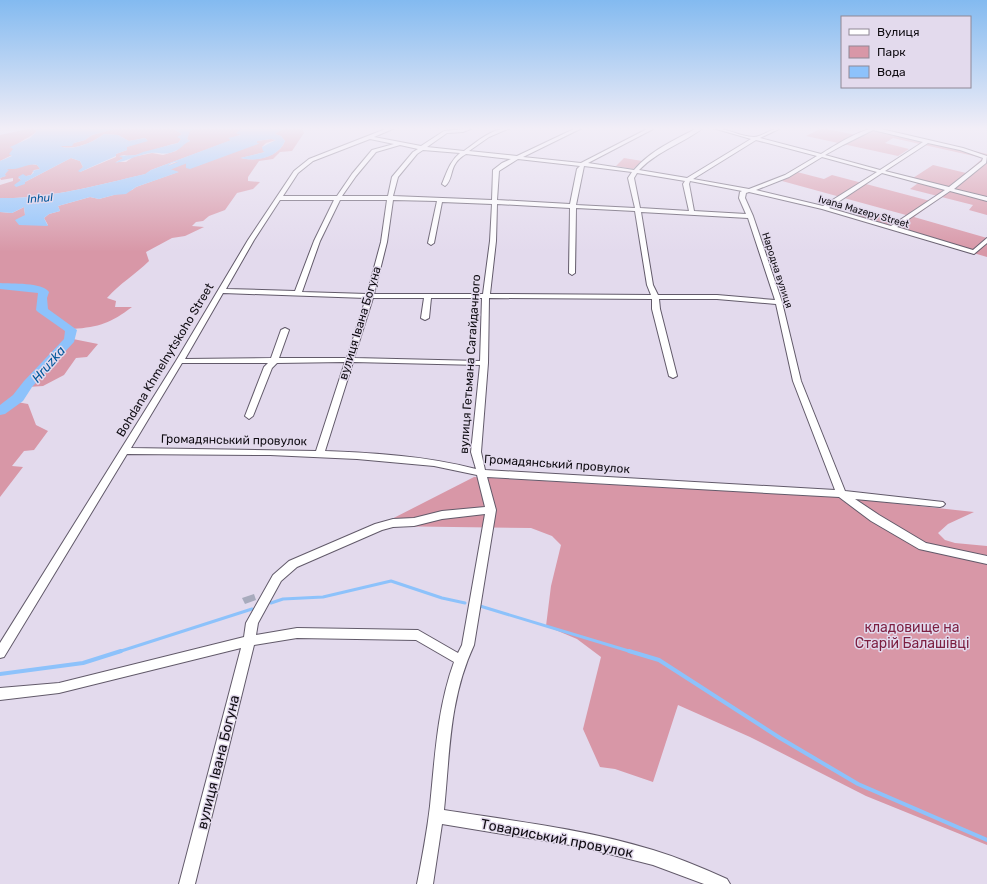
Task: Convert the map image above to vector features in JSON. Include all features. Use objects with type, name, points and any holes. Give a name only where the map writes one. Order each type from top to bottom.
[{"type":"street","name":"Bohdana Khmelnytskoho Street","points":[[0,653],[180,361],[251,240],[299,169]]},
{"type":"street","points":[[298,293],[317,241],[334,204],[359,169]]},
{"type":"street","name":"вулиця Івана Богуна","points":[[320,454],[370,296],[384,242],[390,198],[395,176],[401,169]]},
{"type":"street","points":[[444,184],[450,169]]},
{"type":"street","name":"вулиця Гетьмана Сагайдачного","points":[[425,884],[436,816],[446,716],[460,660],[468,645],[491,510],[480,473],[476,452],[484,363],[486,296],[493,241],[497,169]]},
{"type":"street","points":[[572,273],[573,206],[580,169]]},
{"type":"street","name":"Ivana Mazepy Street","points":[[622,169],[751,190],[824,208],[974,252],[987,240]]},
{"type":"street","points":[[692,213],[686,184],[689,179],[705,169]]},
{"type":"street","points":[[751,190],[760,188],[787,176],[797,169]]},
{"type":"street","points":[[873,169],[987,199]]},
{"type":"street","points":[[824,208],[883,169]]},
{"type":"street","points":[[892,228],[950,189],[975,169]]},
{"type":"street","points":[[635,171],[631,178],[638,210],[650,285],[673,376]]},
{"type":"street","name":"Народна вулиця","points":[[751,190],[743,192],[742,198],[750,216],[779,302],[798,381],[841,494]]},
{"type":"street","points":[[279,198],[390,198],[495,202],[750,216]]},
{"type":"street","points":[[431,243],[440,200]]},
{"type":"street","points":[[222,291],[370,296],[717,296],[779,302]]},
{"type":"street","points":[[425,318],[428,296]]},
{"type":"street","points":[[249,416],[268,367],[274,362],[285,330]]},
{"type":"street","points":[[180,361],[274,362],[349,360],[484,363]]},
{"type":"street","name":"Громадянський провулок","points":[[124,451],[320,454],[401,459],[464,468],[480,473],[841,494],[940,504]]},
{"type":"street","points":[[841,494],[874,518],[923,546],[987,560]]},
{"type":"street","points":[[249,641],[252,623],[277,578],[293,564],[319,552],[345,543],[379,527],[393,523],[414,522],[442,515],[491,510]]},
{"type":"street","points":[[0,694],[59,688],[249,641],[297,633],[418,635],[460,660]]},
{"type":"street","name":"вулиця Івана Богуна","points":[[187,884],[249,641]]},
{"type":"street","name":"Товариський провулок","points":[[436,816],[621,848],[703,875],[722,884]]},
{"type":"green space","points":[[6,169],[38,169],[34,170],[31,175],[18,178],[25,182],[49,169],[82,169],[80,172],[87,169],[153,169],[146,174],[55,194],[18,198],[0,198],[0,185],[13,181],[13,178],[1,180],[0,178],[5,176],[8,170]]},
{"type":"green space","points":[[168,169],[253,169],[248,177],[248,181],[260,182],[253,189],[237,193],[225,210],[209,216],[203,221],[196,222],[192,226],[204,227],[185,236],[172,238],[146,252],[149,261],[107,298],[116,301],[115,307],[132,307],[118,317],[104,323],[90,327],[73,329],[73,339],[98,344],[87,357],[76,358],[64,375],[43,386],[28,387],[17,402],[28,404],[36,425],[48,431],[34,450],[24,451],[12,466],[23,467],[0,497],[0,212],[12,213],[24,207],[25,215],[48,225],[44,218],[49,214],[60,211],[58,206],[90,197],[99,199],[132,190],[136,187],[178,172]]},
{"type":"green space","points":[[926,169],[951,169],[966,173],[970,169],[987,169],[987,215],[969,210],[973,205],[910,189],[921,181],[913,178]]},
{"type":"green space","points":[[797,172],[824,179],[832,175],[934,202],[914,217],[987,238],[987,257],[855,218],[864,212],[898,221],[906,215],[782,181]]},
{"type":"green space","name":"кладовище на Старій Балашівці","points":[[474,477],[836,497],[974,512],[948,524],[938,533],[945,540],[955,543],[987,546],[987,845],[866,796],[750,737],[678,705],[653,782],[615,769],[600,767],[583,729],[601,657],[577,639],[546,626],[551,586],[561,545],[552,536],[531,528],[378,526]]},
{"type":"water","points":[[0,169],[9,170],[5,174],[6,176],[0,178]]},
{"type":"water","points":[[49,169],[25,182],[25,184],[16,187],[14,185],[21,180],[18,177],[23,174],[26,176],[31,175],[34,172],[32,171]]},
{"type":"water","points":[[80,169],[86,169],[80,172],[78,171]]},
{"type":"water","points":[[171,169],[179,172],[136,187],[126,194],[114,195],[99,199],[90,197],[58,206],[60,211],[49,214],[44,218],[48,226],[19,225],[15,220],[25,215],[24,207],[12,213],[0,212],[0,198],[18,198],[55,194],[145,174],[151,170]]},
{"type":"building","points":[[254,594],[256,600],[245,604],[242,598]]},
{"type":"waterway","name":"Inhul","points":[[149,175],[165,169]]},
{"type":"waterway","name":"Hruzka","points":[[0,286],[39,289],[44,292],[42,298],[42,310],[71,330],[70,340],[28,384],[18,398],[0,411]]},
{"type":"waterway","points":[[271,603],[283,599],[323,597],[391,581],[442,598],[465,603]]},
{"type":"waterway","points":[[480,606],[632,652]]},
{"type":"waterway","points":[[118,652],[252,609]]},
{"type":"waterway","points":[[0,674],[83,663],[121,651]]},
{"type":"waterway","points":[[629,651],[659,660],[780,738],[858,784],[987,840]]}]
